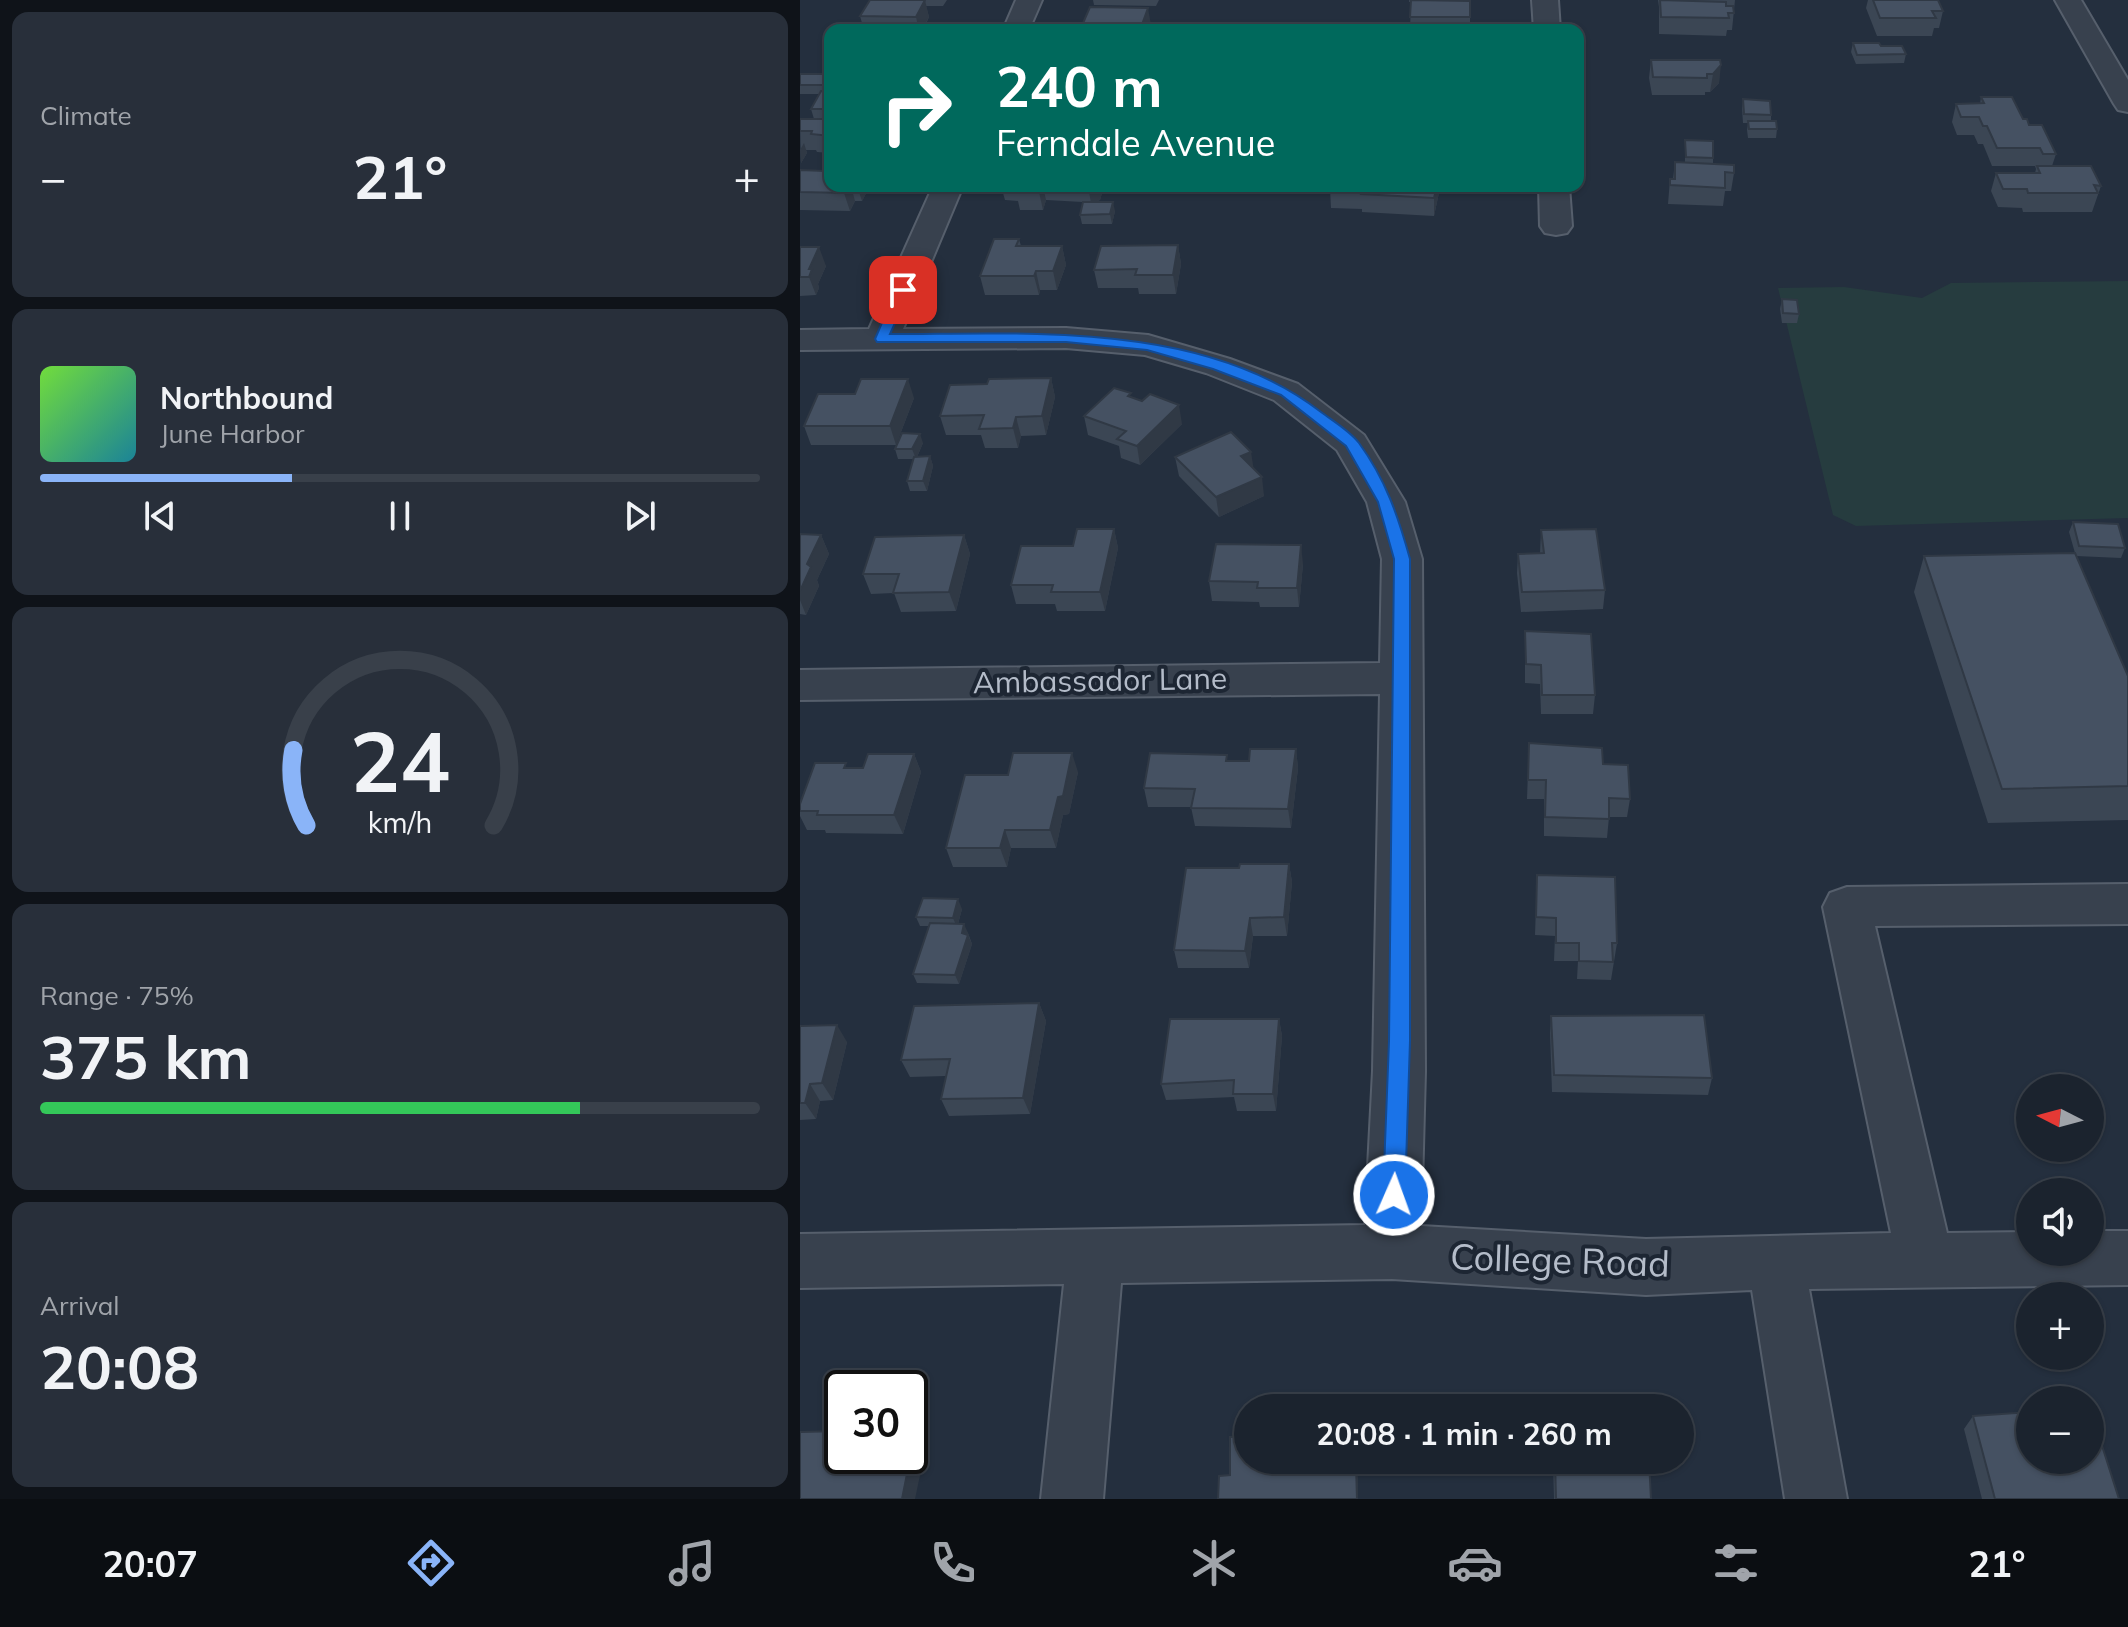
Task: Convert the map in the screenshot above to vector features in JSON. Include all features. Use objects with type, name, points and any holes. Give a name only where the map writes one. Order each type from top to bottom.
[{"type":"street","points":[[1019,24],[1029,0]]},
{"type":"street","points":[[1545,0],[1547,24]]},
{"type":"street","points":[[2068,0],[2128,104]]},
{"type":"street","points":[[882,339],[945,192]]},
{"type":"street","points":[[1554,192],[1556,226]]},
{"type":"street","points":[[800,340],[1066,338],[1148,345],[1218,366],[1286,392],[1351,443],[1386,502],[1402,559],[1399,1071],[1392,1252]]},
{"type":"street","name":"Ambassador Lane","points":[[800,685],[1399,678]]},
{"type":"street","points":[[1925,1260],[1847,907],[2128,904]]},
{"type":"street","name":"College Road","points":[[800,1261],[1392,1252],[1646,1267],[1776,1262],[2128,1258]]},
{"type":"street","points":[[1072,1499],[1095,1256]]},
{"type":"street","points":[[1776,1262],[1816,1499]]},
{"type":"green space","points":[[2128,281],[2128,518],[1856,526],[1833,515],[1778,288],[1844,287],[1922,298],[1951,283]]},
{"type":"building","points":[[870,0],[925,0],[916,17],[860,16]]},
{"type":"building","points":[[1411,0],[1470,1],[1470,17],[1410,17]]},
{"type":"building","points":[[1660,0],[1726,2],[1726,6],[1733,6],[1734,13],[1728,13],[1729,18],[1661,17]]},
{"type":"building","points":[[1873,0],[1938,0],[1943,11],[1932,11],[1936,18],[1880,18]]},
{"type":"building","points":[[1090,7],[1148,8],[1142,24],[1083,24]]},
{"type":"building","points":[[1853,43],[1902,46],[1906,54],[1857,55]]},
{"type":"building","points":[[1651,60],[1720,60],[1721,65],[1713,74],[1707,74],[1707,78],[1653,77]]},
{"type":"building","points":[[800,74],[824,74],[824,85],[800,85]]},
{"type":"building","points":[[821,91],[824,91],[824,109],[811,109]]},
{"type":"building","points":[[1981,97],[2012,97],[2029,125],[2042,125],[2056,154],[2043,154],[2040,148],[1997,148],[1979,117],[1961,117],[1956,104],[1984,103]]},
{"type":"building","points":[[1743,99],[1770,101],[1771,115],[1744,114]]},
{"type":"building","points":[[800,119],[824,119],[824,135],[800,131]]},
{"type":"building","points":[[1748,121],[1776,121],[1777,129],[1749,129]]},
{"type":"building","points":[[1685,140],[1713,141],[1713,158],[1686,157]]},
{"type":"building","points":[[1675,162],[1734,165],[1734,173],[1725,172],[1725,188],[1670,185],[1670,179],[1675,179]]},
{"type":"building","points":[[2037,166],[2091,166],[2101,186],[2094,185],[2098,193],[2028,193],[2027,189],[2003,189],[1996,173],[2040,173]]},
{"type":"building","points":[[800,170],[824,171],[824,192],[845,192],[844,193],[800,192]]},
{"type":"building","points":[[1362,192],[1436,192],[1434,198]]},
{"type":"building","points":[[1083,202],[1113,202],[1110,214],[1080,215]]},
{"type":"building","points":[[994,239],[1019,239],[1016,246],[1062,246],[1053,271],[1036,271],[1034,276],[980,276]]},
{"type":"building","points":[[1178,245],[1173,275],[1135,275],[1137,269],[1094,270],[1101,246]]},
{"type":"building","points":[[800,247],[819,247],[809,269],[812,269],[809,277],[800,277]]},
{"type":"building","points":[[1782,299],[1797,300],[1799,314],[1783,313]]},
{"type":"building","points":[[1051,378],[1042,416],[1016,417],[1013,428],[979,429],[984,415],[940,416],[950,385],[987,384],[989,379]]},
{"type":"building","points":[[861,379],[908,379],[890,426],[804,426],[818,394],[855,394]]},
{"type":"building","points":[[1114,388],[1131,393],[1128,396],[1142,401],[1150,394],[1179,405],[1137,446],[1117,439],[1126,431],[1084,416]]},
{"type":"building","points":[[1231,432],[1251,452],[1241,456],[1262,477],[1216,497],[1175,457]]},
{"type":"building","points":[[902,433],[920,434],[912,449],[895,449]]},
{"type":"building","points":[[930,456],[923,481],[907,481],[914,457]]},
{"type":"building","points":[[2073,522],[2118,524],[2125,548],[2079,546]]},
{"type":"building","points":[[1077,529],[1114,529],[1100,592],[1051,592],[1053,585],[1011,585],[1021,546],[1073,546]]},
{"type":"building","points":[[1596,529],[1605,590],[1522,592],[1518,554],[1544,553],[1541,530]]},
{"type":"building","points":[[800,534],[821,535],[807,564],[811,567],[800,591]]},
{"type":"building","points":[[964,535],[949,592],[893,593],[899,574],[863,574],[875,537]]},
{"type":"building","points":[[1216,544],[1301,545],[1297,588],[1257,588],[1258,582],[1209,581]]},
{"type":"building","points":[[2075,553],[2128,676],[2128,786],[2002,789],[1924,556]]},
{"type":"building","points":[[1525,631],[1591,634],[1595,695],[1542,695],[1541,665],[1526,664]]},
{"type":"building","points":[[1529,743],[1602,748],[1603,764],[1628,765],[1630,799],[1609,798],[1609,819],[1545,817],[1546,780],[1528,780]]},
{"type":"building","points":[[1250,749],[1296,749],[1288,809],[1191,808],[1195,789],[1144,788],[1150,753],[1227,755],[1226,761],[1249,761]]},
{"type":"building","points":[[1013,753],[1072,753],[1063,796],[1058,797],[1050,830],[1005,830],[1000,848],[946,848],[965,775],[1008,775]]},
{"type":"building","points":[[868,754],[914,754],[894,815],[817,815],[818,811],[800,811],[815,763],[846,763],[844,768],[863,768]]},
{"type":"building","points":[[1240,864],[1289,864],[1284,917],[1250,918],[1245,951],[1174,950],[1186,868],[1239,868]]},
{"type":"building","points":[[1537,875],[1615,877],[1617,943],[1612,943],[1613,962],[1579,961],[1579,943],[1556,943],[1556,918],[1536,917]]},
{"type":"building","points":[[923,898],[958,899],[953,918],[916,917]]},
{"type":"building","points":[[930,923],[964,924],[962,933],[968,935],[955,975],[913,974]]},
{"type":"building","points":[[1039,1003],[1023,1098],[941,1099],[950,1059],[901,1060],[914,1006]]},
{"type":"building","points":[[1704,1015],[1712,1078],[1554,1075],[1551,1016]]},
{"type":"building","points":[[1170,1019],[1279,1019],[1273,1094],[1233,1094],[1234,1080],[1161,1084]]},
{"type":"building","points":[[837,1025],[822,1083],[810,1084],[805,1103],[800,1103],[800,1026]]},
{"type":"building","points":[[2016,1413],[2016,1474],[2104,1474],[2104,1452],[2119,1499],[1995,1499],[1973,1416]]},
{"type":"building","points":[[824,1431],[824,1474],[907,1474],[902,1499],[800,1499],[800,1432]]},
{"type":"building","points":[[1230,1437],[1234,1437],[1234,1474],[1356,1474],[1357,1499],[1218,1499],[1219,1476],[1230,1475]]},
{"type":"building","points":[[1555,1474],[1650,1474],[1651,1499],[1556,1499]]},
{"type":"route","points":[[903,290],[882,339],[1066,338],[1148,345],[1218,366],[1286,392],[1351,443],[1386,502],[1402,559],[1399,1071],[1394,1195]]}]
